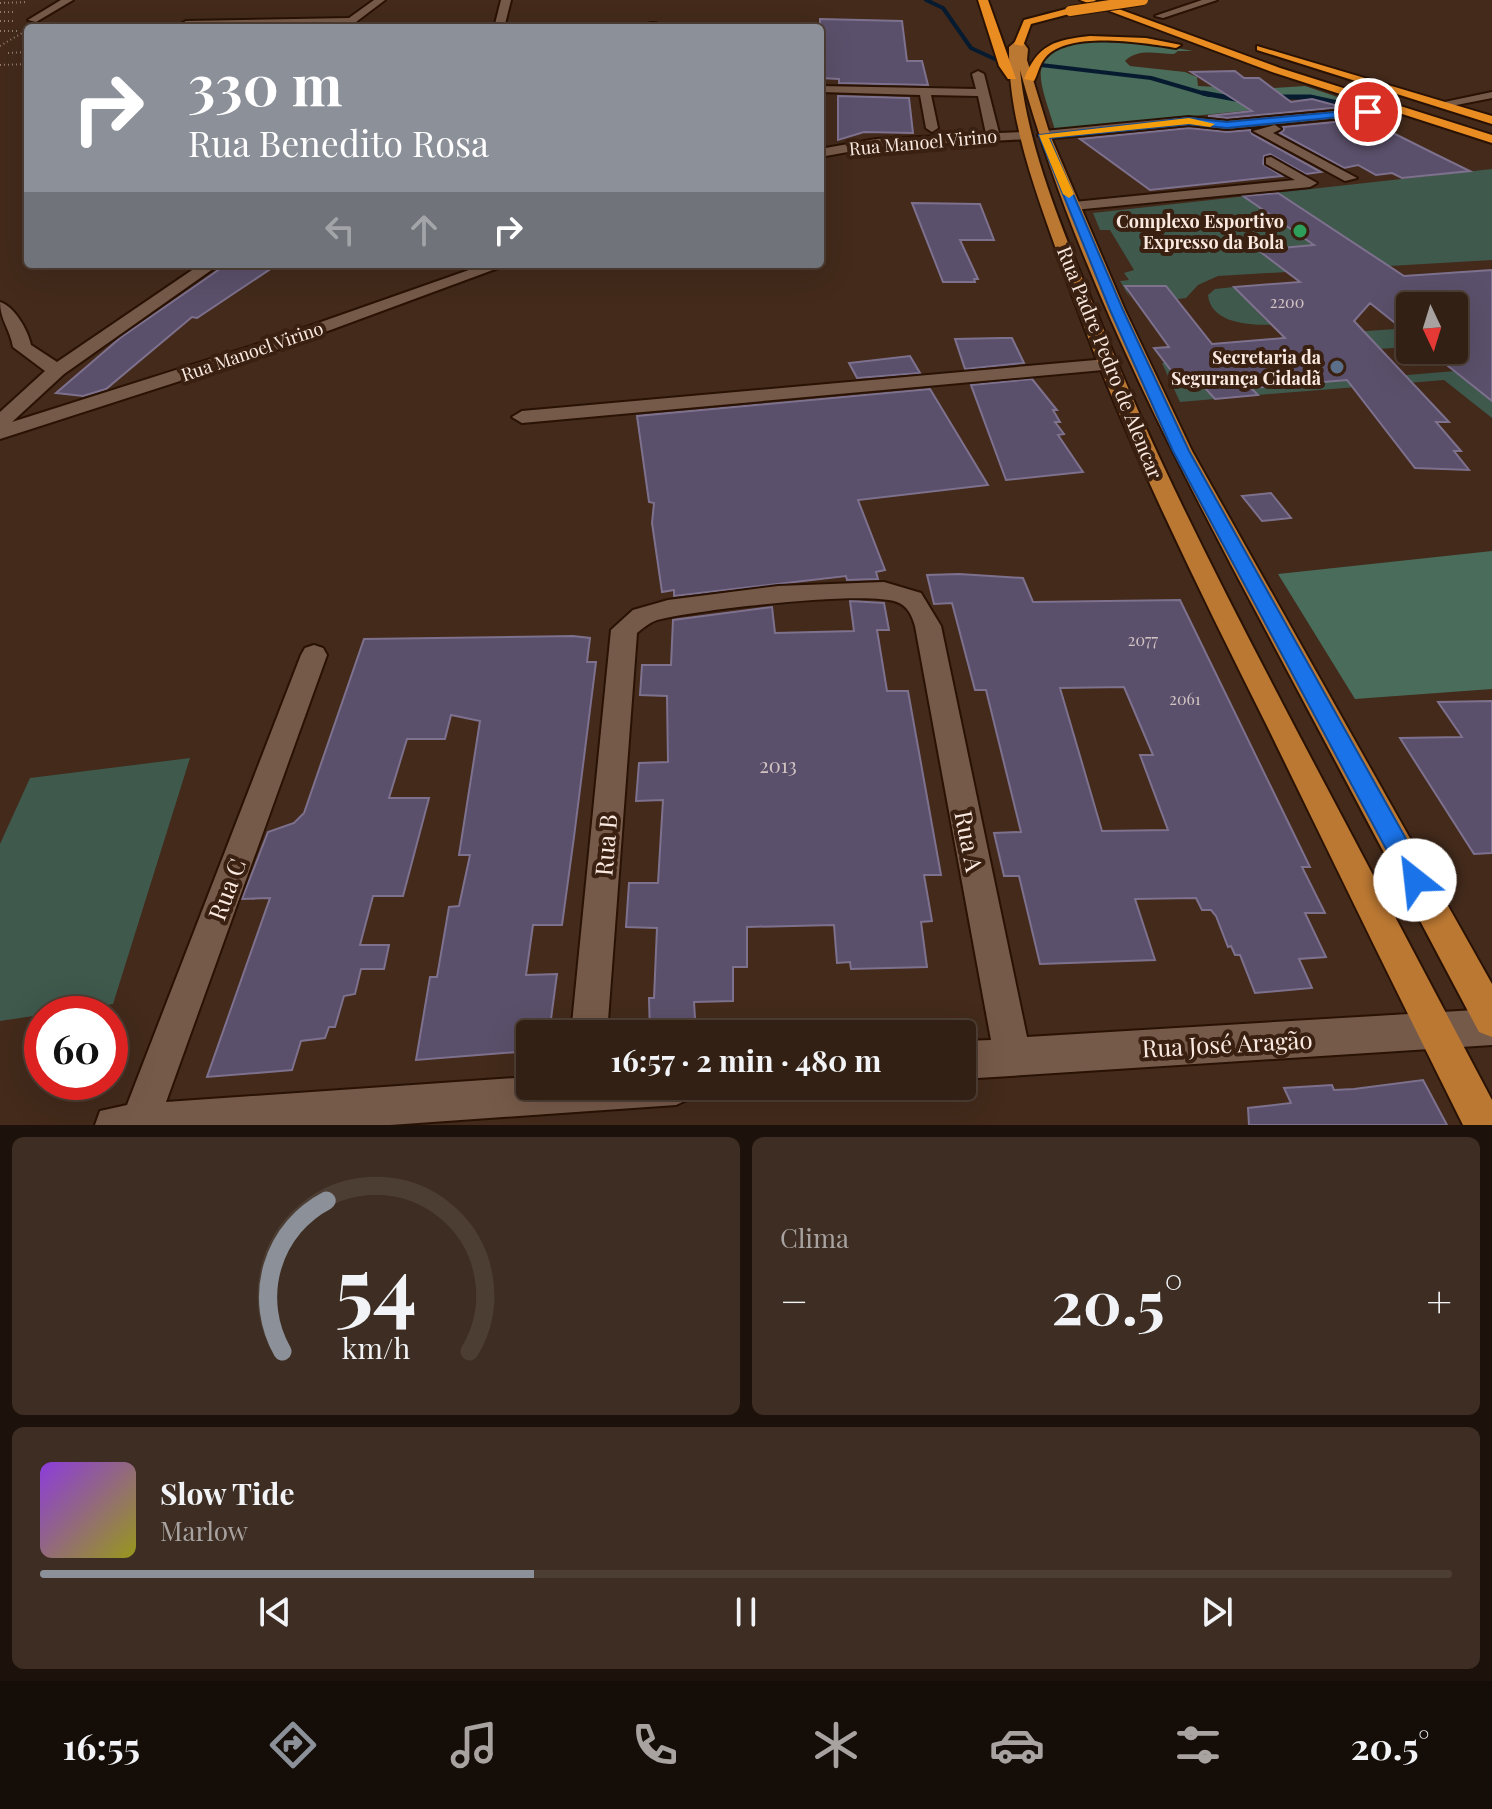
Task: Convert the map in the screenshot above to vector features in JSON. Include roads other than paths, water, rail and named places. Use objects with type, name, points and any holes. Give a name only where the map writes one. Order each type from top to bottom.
[{"type":"highway","points":[[983,0],[1004,66],[1012,77]]},
{"type":"highway","points":[[1085,0],[1276,70],[1492,139]]},
{"type":"highway","points":[[1118,0],[1216,34]]},
{"type":"highway","points":[[1019,44],[1027,22],[1070,11],[1143,0]]},
{"type":"highway","points":[[1030,79],[1036,62],[1044,52],[1068,43],[1093,40],[1172,45],[1276,70]]},
{"type":"highway","points":[[1243,43],[1492,120]]},
{"type":"main road","name":"Rua Padre Pedro de Alencar","points":[[1484,1125],[1188,545],[1106,361],[1085,309],[1045,143],[1030,79],[1019,44],[1014,47],[1012,77],[1045,143],[1074,206],[1116,310],[1181,451],[1492,1019]]},
{"type":"main road","points":[[1085,309],[1116,310]]},
{"type":"main road","points":[[1106,361],[1138,358]]},
{"type":"main road","points":[[1188,545],[1231,545]]},
{"type":"street","points":[[33,24],[68,0]]},
{"type":"street","points":[[347,24],[380,0]]},
{"type":"street","points":[[500,24],[506,0]]},
{"type":"street","points":[[1160,16],[1212,0]]},
{"type":"street","points":[[978,74],[993,135]]},
{"type":"street","points":[[824,89],[983,93]]},
{"type":"street","points":[[925,92],[932,128]]},
{"type":"street","points":[[1441,104],[1492,95]]},
{"type":"street","name":"Rua Manoel Virino","points":[[824,152],[876,143],[965,140],[993,135],[1045,143],[1189,121],[1227,125],[1368,112]]},
{"type":"street","points":[[1347,169],[1292,148],[1259,131],[1389,115]]},
{"type":"street","points":[[1292,148],[1320,144],[1292,148]]},
{"type":"street","points":[[1074,206],[1310,183],[1271,161]]},
{"type":"street","points":[[1108,185],[1113,203]]},
{"type":"street","points":[[0,423],[57,370],[206,268]]},
{"type":"street","name":"Rua Manoel Virino","points":[[0,433],[273,345],[490,268]]},
{"type":"street","points":[[0,307],[20,334],[22,347],[57,370]]},
{"type":"street","points":[[522,417],[1106,361]]},
{"type":"street","name":"Rua B","points":[[590,1020],[624,630],[634,619],[652,612],[850,590],[890,591],[904,595],[921,607],[928,626]]},
{"type":"street","name":"Rua A","points":[[928,626],[1012,1056]]},
{"type":"street","name":"Rua C","points":[[126,1124],[314,655]]},
{"type":"street","name":"Rua José Aragão","points":[[976,1059],[1492,1027]]},
{"type":"street","points":[[126,1124],[516,1095]]},
{"type":"waterway","points":[[926,0],[943,8],[971,48],[999,61]]},
{"type":"waterway","points":[[1041,65],[1151,78],[1209,95]]},
{"type":"waterway","points":[[1203,93],[1246,101]]},
{"type":"waterway","points":[[1272,97],[1310,97],[1375,111]]},
{"type":"place","name":"Complexo Esportivo Expresso da Bola","points":[[1300,231]]},
{"type":"place","name":"Secretaria da Segurança Cidadã","points":[[1337,367]]}]
